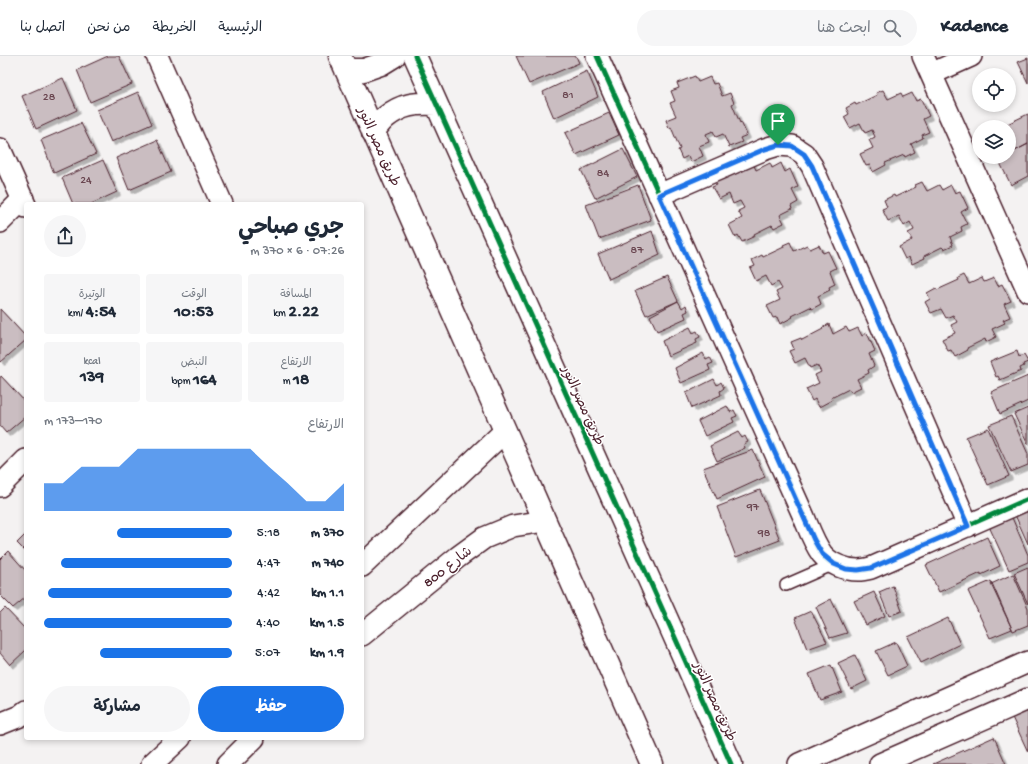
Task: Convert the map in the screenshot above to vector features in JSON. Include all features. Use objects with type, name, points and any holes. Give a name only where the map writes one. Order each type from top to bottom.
[{"type":"street","points":[[158,56],[221,202]]},
{"type":"street","points":[[343,63],[364,70],[381,64],[394,56]]},
{"type":"street","name":"طريق مصر النور","points":[[415,56],[731,764]]},
{"type":"street","points":[[971,56],[927,65],[1028,292]]},
{"type":"street","points":[[603,58],[659,195],[814,540],[822,554],[834,564],[846,569],[858,570],[871,568],[1028,499]]},
{"type":"street","name":"طريق مصر النور","points":[[343,63],[652,764]]},
{"type":"street","points":[[373,132],[385,118],[400,108],[418,103],[436,104]]},
{"type":"street","points":[[659,195],[765,149],[778,145],[792,146],[804,154],[815,173],[968,526]]},
{"type":"street","points":[[0,149],[24,203],[0,222]]},
{"type":"street","points":[[364,564],[505,431]]},
{"type":"street","points":[[0,486],[24,462]]},
{"type":"street","name":"شارع 800","points":[[364,633],[458,557],[484,538],[514,526],[545,521]]},
{"type":"street","points":[[799,764],[1028,662]]},
{"type":"street","points":[[880,764],[1023,702],[1005,673]]},
{"type":"street","points":[[0,724],[20,716],[24,713]]},
{"type":"street","points":[[152,764],[178,740]]},
{"type":"street","points":[[228,764],[252,740]]},
{"type":"lane","points":[[786,585],[834,564]]},
{"type":"building","points":[[108,56],[119,56],[132,84],[90,102],[77,70]]},
{"type":"building","points":[[516,56],[576,56],[579,63],[529,84]]},
{"type":"building","points":[[1028,58],[1028,83],[1018,62]]},
{"type":"building","points":[[587,71],[598,97],[554,118],[543,92]]},
{"type":"building","points":[[695,76],[698,82],[710,77],[713,84],[717,83],[722,96],[730,93],[734,103],[732,104],[747,135],[740,138],[742,142],[729,147],[723,134],[716,137],[713,131],[706,134],[709,142],[699,146],[703,156],[691,162],[688,156],[682,159],[678,150],[680,149],[671,127],[669,128],[666,120],[676,116],[670,103],[675,101],[671,91],[679,88],[677,83]]},
{"type":"building","points":[[63,78],[77,110],[36,129],[22,96]]},
{"type":"building","points":[[883,90],[888,99],[901,93],[903,97],[912,93],[916,101],[921,99],[929,116],[923,119],[929,132],[922,135],[923,138],[911,144],[915,152],[905,157],[904,155],[885,163],[886,165],[873,172],[870,165],[866,166],[860,154],[873,148],[869,140],[875,137],[872,130],[865,133],[860,123],[850,128],[844,117],[849,114],[846,108],[877,95],[876,93]]},
{"type":"building","points":[[138,92],[152,124],[111,142],[97,110]]},
{"type":"building","points":[[609,113],[619,135],[576,155],[565,133]]},
{"type":"building","points":[[1028,114],[1028,144],[1016,150],[1016,120]]},
{"type":"building","points":[[81,123],[96,154],[54,173],[41,140]]},
{"type":"building","points":[[157,140],[171,172],[129,190],[116,158]]},
{"type":"building","points":[[1028,144],[1028,176],[1011,185],[1000,164],[1016,164],[1016,150]]},
{"type":"building","points":[[623,149],[637,177],[595,198],[581,170]]},
{"type":"building","points":[[103,160],[117,192],[95,202],[72,202],[62,178]]},
{"type":"building","points":[[752,161],[756,170],[770,163],[772,168],[781,163],[785,172],[790,169],[798,187],[792,190],[798,202],[791,206],[792,209],[780,215],[784,223],[774,228],[772,225],[742,242],[738,235],[735,237],[729,225],[742,218],[738,211],[744,208],[740,201],[733,204],[729,194],[719,199],[712,187],[717,185],[714,179]]},
{"type":"building","points":[[922,182],[927,191],[939,185],[942,190],[951,185],[955,193],[960,191],[968,208],[961,212],[967,224],[961,227],[962,231],[950,237],[953,245],[944,249],[942,247],[912,264],[909,257],[905,259],[899,247],[912,240],[908,233],[914,230],[910,222],[904,226],[899,216],[888,221],[882,209],[887,207],[884,200],[894,195],[895,197],[916,187],[915,185]]},
{"type":"building","points":[[638,185],[651,220],[599,239],[586,205]]},
{"type":"building","points":[[652,231],[660,255],[609,279],[598,254]]},
{"type":"building","points":[[790,242],[794,251],[807,245],[810,249],[819,245],[823,253],[828,251],[836,268],[830,271],[835,284],[829,287],[830,290],[818,296],[821,304],[812,309],[810,307],[780,324],[777,317],[773,318],[767,306],[780,300],[776,292],[782,289],[778,282],[771,286],[766,276],[756,281],[750,268],[755,266],[752,260],[762,255],[763,257],[784,247],[783,245]]},
{"type":"building","points":[[964,275],[969,284],[982,278],[984,282],[994,278],[998,286],[1002,284],[1011,301],[1004,304],[1010,317],[1003,320],[1005,323],[992,329],[996,337],[986,342],[985,339],[967,348],[968,350],[955,357],[951,350],[948,351],[942,339],[955,333],[951,325],[957,322],[953,315],[946,318],[941,309],[931,313],[925,302],[930,299],[927,293],[936,288],[937,290],[959,280],[958,278]]},
{"type":"building","points":[[667,277],[678,301],[646,315],[635,291]]},
{"type":"building","points":[[678,301],[682,308],[686,305],[688,311],[684,313],[686,318],[657,331],[650,316]]},
{"type":"building","points":[[0,309],[24,335],[24,342],[1,362]]},
{"type":"building","points":[[829,324],[833,334],[846,327],[849,332],[858,328],[862,336],[867,333],[875,351],[869,354],[874,366],[868,370],[869,373],[857,379],[861,387],[851,392],[849,389],[831,398],[832,400],[819,407],[815,399],[812,401],[806,389],[819,383],[815,375],[821,372],[817,365],[810,368],[805,358],[795,363],[789,351],[794,349],[791,342],[801,338],[802,340],[823,329],[822,328]]},
{"type":"building","points":[[690,327],[693,333],[697,331],[700,337],[696,339],[697,343],[668,356],[662,341]]},
{"type":"building","points":[[1017,351],[1019,357],[1024,355],[1028,362],[1023,364],[1024,366],[1020,368],[1021,371],[1000,380],[998,376],[996,377],[990,362]]},
{"type":"building","points":[[703,353],[706,359],[710,357],[713,363],[708,365],[710,370],[681,383],[675,368]]},
{"type":"building","points":[[1,376],[24,401],[24,418],[6,433],[0,426]]},
{"type":"building","points":[[1028,376],[1028,401],[1000,414],[991,392]]},
{"type":"building","points":[[714,379],[717,385],[721,382],[724,388],[720,391],[721,395],[692,408],[686,393]]},
{"type":"building","points":[[727,406],[730,412],[734,410],[737,416],[732,418],[734,422],[705,436],[698,421]]},
{"type":"building","points":[[1028,408],[1028,444],[1014,414]]},
{"type":"building","points":[[1011,416],[1028,454],[1028,465],[1011,472],[989,425]]},
{"type":"building","points":[[988,428],[1009,476],[988,485],[966,437]]},
{"type":"building","points":[[738,432],[742,438],[745,436],[748,442],[744,444],[745,448],[717,461],[710,446]]},
{"type":"building","points":[[753,450],[765,477],[717,499],[703,468]]},
{"type":"building","points":[[760,490],[780,540],[736,557],[717,507]]},
{"type":"building","points":[[1028,509],[1028,544],[1015,515]]},
{"type":"building","points":[[1010,513],[1028,555],[1028,562],[1009,570],[987,522]]},
{"type":"building","points":[[24,536],[24,550],[17,543]]},
{"type":"building","points":[[987,537],[1000,566],[939,592],[926,565]]},
{"type":"building","points":[[8,551],[24,569],[24,599],[13,608],[0,595],[0,559]]},
{"type":"building","points":[[1028,567],[1028,604],[1014,573]]},
{"type":"building","points":[[1013,574],[1028,608],[1028,625],[1013,631],[991,584]]},
{"type":"building","points":[[991,581],[1012,629],[990,638],[968,591]]},
{"type":"building","points":[[893,586],[902,611],[889,616],[879,592]]},
{"type":"building","points":[[874,592],[885,616],[866,625],[854,601]]},
{"type":"building","points":[[831,599],[847,633],[830,638],[816,607]]},
{"type":"building","points":[[5,608],[24,628],[24,652],[10,665],[0,653],[0,613]]},
{"type":"building","points":[[811,611],[827,642],[807,649],[795,618]]},
{"type":"building","points":[[948,618],[960,644],[921,663],[908,637]]},
{"type":"building","points":[[896,642],[907,666],[888,675],[876,651]]},
{"type":"building","points":[[855,655],[867,681],[851,689],[838,663]]},
{"type":"building","points":[[831,665],[842,692],[820,700],[809,674]]},
{"type":"building","points":[[1028,705],[1028,752],[1010,713]]},
{"type":"building","points":[[994,737],[1006,764],[933,764]]},
{"type":"cycle path","points":[[415,56],[731,764]]},
{"type":"cycle path","points":[[597,56],[812,536],[825,558],[838,566],[848,569],[860,570],[871,568],[1028,499]]},
{"type":"route","points":[[778,145],[792,146],[804,154],[812,166],[941,460],[968,526],[871,568],[858,570],[846,569],[834,564],[822,554],[814,540],[659,195],[765,149],[778,145]]}]
